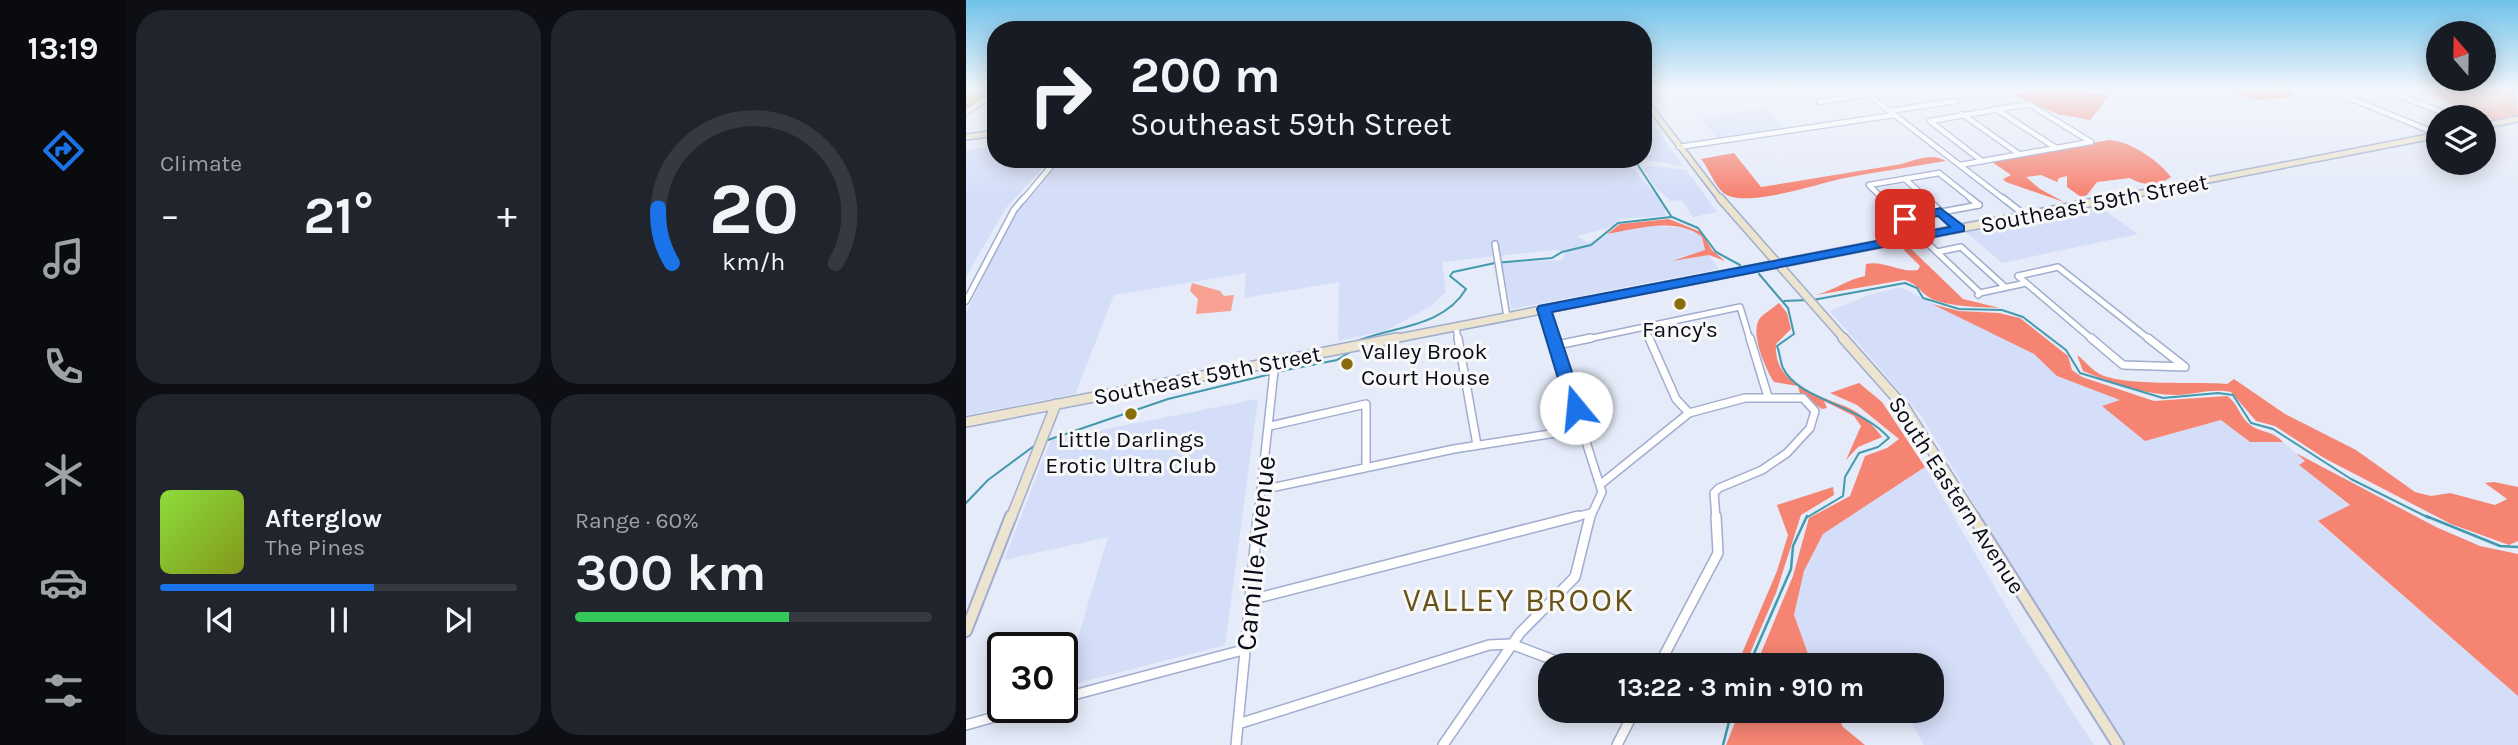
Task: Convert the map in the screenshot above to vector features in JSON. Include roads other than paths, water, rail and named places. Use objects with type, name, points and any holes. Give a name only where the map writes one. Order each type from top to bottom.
[{"type":"main road","name":"South Eastern Avenue","points":[[1662,124],[1776,265],[1905,408],[2118,745]]},
{"type":"main road","points":[[966,137],[987,134]]},
{"type":"main road","name":"Southeast 59th Street","points":[[966,422],[2426,137]]},
{"type":"main road","points":[[966,631],[1056,404]]},
{"type":"street","points":[[1679,147],[1835,124]]},
{"type":"street","points":[[1906,124],[2026,216]]},
{"type":"street","points":[[1934,124],[1982,161]]},
{"type":"street","points":[[1976,124],[2019,155]]},
{"type":"street","points":[[2019,124],[2056,148]]},
{"type":"street","points":[[1960,164],[2091,142],[2061,124]]},
{"type":"street","points":[[966,302],[1014,210],[1049,168]]},
{"type":"street","points":[[1939,173],[1979,205],[1905,219],[1869,185],[1905,178],[1939,173]]},
{"type":"street","points":[[1905,178],[1960,229]]},
{"type":"street","points":[[1920,236],[1979,294],[2026,283]]},
{"type":"street","points":[[1495,244],[1507,317]]},
{"type":"street","points":[[1937,252],[1961,247],[2005,287]]},
{"type":"street","points":[[2057,267],[2185,366],[2123,365],[2026,283],[2018,276],[2057,267]]},
{"type":"street","points":[[1556,345],[1740,307],[1768,397]]},
{"type":"street","points":[[1443,745],[1511,644],[1535,614],[1575,577],[1591,513],[1602,492],[1544,309]]},
{"type":"street","points":[[1456,327],[1477,445]]},
{"type":"street","points":[[1644,327],[1676,399],[1689,413]]},
{"type":"street","name":"Camille Avenue","points":[[1236,745],[1243,650],[1275,362]]},
{"type":"street","points":[[1601,484],[1689,413],[1702,407],[1768,397],[1803,398],[1815,411],[1811,428],[1771,465],[1731,479],[1714,493],[1718,553],[1665,653]]},
{"type":"street","points":[[1270,426],[1366,404],[1366,467]]},
{"type":"street","points":[[1261,490],[1477,445],[1582,429]]},
{"type":"street","points":[[1250,600],[1591,513]]},
{"type":"street","points":[[1238,724],[1489,645],[1511,644],[1538,654]]},
{"type":"street","points":[[1078,694],[1243,650]]},
{"type":"street","points":[[966,724],[987,718]]},
{"type":"street","points":[[1617,745],[1628,723]]},
{"type":"waterway","points":[[1640,168],[1671,216]]},
{"type":"waterway","points":[[1360,340],[1419,323],[1445,311],[1466,289],[1450,276],[1453,272],[1495,263],[1552,258],[1562,252],[1591,245],[1618,223],[1671,217]]},
{"type":"waterway","points":[[1672,217],[1698,228],[1716,252],[1740,265]]},
{"type":"waterway","points":[[1759,274],[1788,308],[1794,334],[1777,346],[1783,368],[1791,379],[1816,396],[1863,418],[1889,438],[1878,447],[1859,453],[1845,477],[1843,496],[1806,518]]},
{"type":"waterway","points":[[1813,300],[1905,283],[1917,288],[1923,298],[1959,309],[2002,310],[2023,317],[2066,350],[2080,373],[2163,398],[2218,393],[2233,395],[2251,423],[2273,429],[2351,479],[2429,518]]},
{"type":"waterway","points":[[1784,301],[1808,300]]},
{"type":"waterway","points":[[1276,372],[1337,360],[1350,352]]},
{"type":"waterway","points":[[1045,441],[1168,399],[1271,374]]},
{"type":"waterway","points":[[966,503],[988,480],[1034,446]]},
{"type":"waterway","points":[[2426,516],[2500,546],[2518,547]]},
{"type":"waterway","points":[[1754,653],[1791,569],[1793,546],[1806,518]]},
{"type":"waterway","points":[[1723,745],[1729,723]]},
{"type":"place","name":"Fancy's","points":[[1680,304]]},
{"type":"place","name":"Valley Brook Court House","points":[[1347,364]]},
{"type":"place","name":"Little Darlings Erotic Ultra Club","points":[[1131,414]]},
{"type":"district","name":"VALLEY BROOK","points":[[1519,600]]}]
